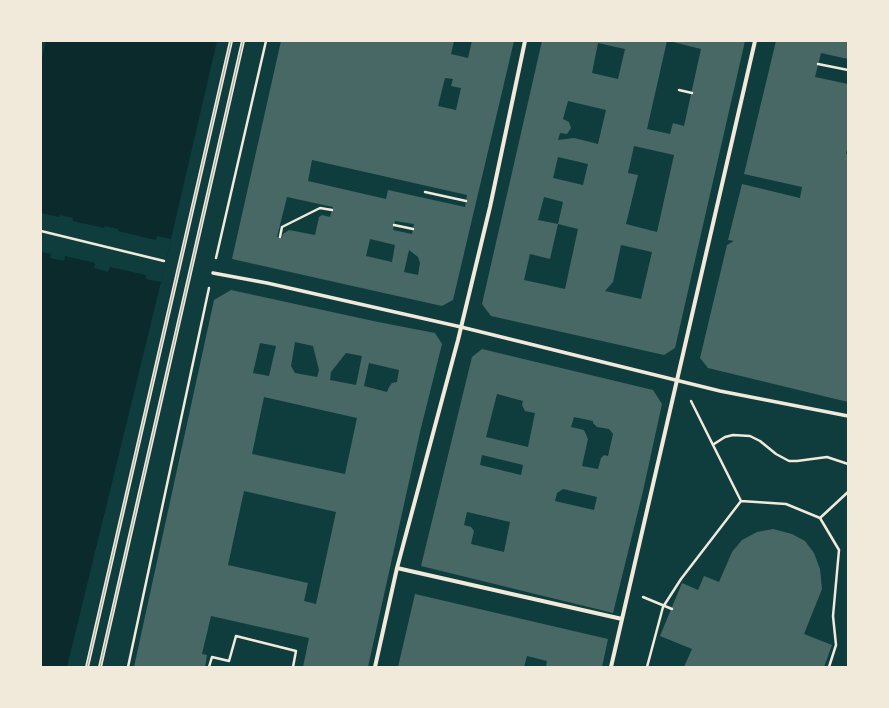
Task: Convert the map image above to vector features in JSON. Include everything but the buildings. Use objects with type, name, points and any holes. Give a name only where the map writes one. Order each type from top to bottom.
[{"type":"street","points":[[87,667],[231,41]]},
{"type":"street","points":[[100,667],[243,41]]},
{"type":"street","points":[[375,667],[397,568],[461,328],[490,207],[525,41]]},
{"type":"street","points":[[611,667],[755,41]]},
{"type":"street","points":[[213,272],[461,328],[720,391],[848,416]]},
{"type":"street","points":[[397,568],[622,619]]},
{"type":"path","points":[[128,667],[213,272],[266,41]]},
{"type":"path","points":[[818,64],[848,70]]},
{"type":"path","points":[[679,90],[692,93]]},
{"type":"path","points":[[425,192],[466,201]]},
{"type":"path","points":[[280,238],[282,228],[320,208],[332,210]]},
{"type":"path","points":[[394,224],[413,229]]},
{"type":"path","points":[[41,231],[166,262]]},
{"type":"path","points":[[700,418],[714,444],[740,501]]},
{"type":"path","points":[[714,444],[725,437],[733,435],[750,436],[789,461],[827,458],[848,464]]},
{"type":"path","points":[[820,518],[848,492]]},
{"type":"path","points":[[740,501],[786,504],[820,518],[839,550],[834,616],[836,645],[829,667]]},
{"type":"path","points":[[647,667],[663,607],[681,579],[740,501]]},
{"type":"path","points":[[645,598],[663,607],[672,609]]},
{"type":"path","points":[[209,667],[212,656],[229,661],[236,636],[296,651],[293,667]]},
{"type":"water","points":[[46,41],[217,41],[161,282],[67,667],[41,667],[41,63]]},
{"type":"pier","points":[[41,213],[73,218],[73,221],[104,228],[105,226],[118,229],[118,231],[156,240],[157,236],[171,239],[161,282],[146,279],[146,275],[110,267],[108,272],[94,268],[95,263],[65,256],[64,261],[50,258],[51,254],[41,252]]},
{"type":"tram line","points":[[87,667],[231,41]]},
{"type":"tram line","points":[[100,667],[243,41]]}]
